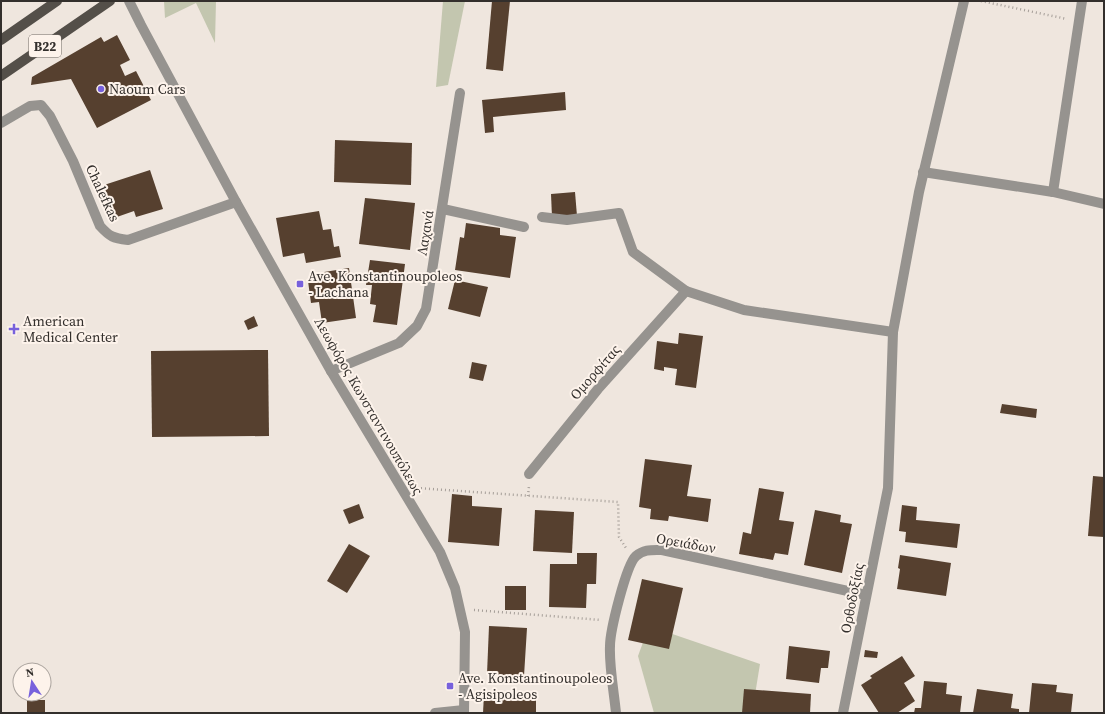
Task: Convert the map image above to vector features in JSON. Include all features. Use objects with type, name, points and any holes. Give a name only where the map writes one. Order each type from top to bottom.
[{"type":"main road","name":"B22","points":[[1,40],[57,1]]},
{"type":"main road","name":"B22","points":[[1,76],[110,1]]},
{"type":"street","name":"Λεωφόρος Κωνσταντινουπόλεως","points":[[129,1],[236,202],[331,371],[440,552],[455,588],[465,632],[464,712]]},
{"type":"street","name":"Ορθοδοξίας","points":[[843,713],[888,488],[893,332],[923,172],[964,1]]},
{"type":"street","points":[[1053,192],[1082,1]]},
{"type":"street","name":"Λαχανά","points":[[331,371],[399,343],[417,326],[426,309],[443,209],[460,93]]},
{"type":"street","name":"Chalefkas","points":[[1,123],[30,106],[41,105],[50,116],[60,135],[100,226],[107,234],[116,238],[128,240],[236,202]]},
{"type":"street","points":[[923,172],[1053,192],[1104,204]]},
{"type":"street","points":[[443,209],[524,227]]},
{"type":"street","points":[[542,216],[567,220],[618,213],[633,252],[686,291],[744,310],[893,332]]},
{"type":"street","name":"Ομορφίτας","points":[[529,474],[598,389],[686,291]]},
{"type":"street","name":"Ορειάδων","points":[[633,560],[641,552],[649,550],[662,550],[866,595]]},
{"type":"street","points":[[616,713],[611,671],[610,646],[614,621],[629,567],[633,560]]},
{"type":"street","points":[[435,713],[464,712]]},
{"type":"path","points":[[981,1],[1079,22]]},
{"type":"path","points":[[401,487],[618,502],[619,537],[633,560]]},
{"type":"path","points":[[460,609],[614,621]]},
{"type":"green space","points":[[164,1],[216,1],[215,43],[196,3],[165,18]]},
{"type":"green space","points":[[443,1],[465,1],[448,85],[436,87]]},
{"type":"green space","points":[[649,626],[760,664],[752,713],[654,713],[638,656]]},
{"type":"building","points":[[492,1],[510,1],[503,71],[486,69]]},
{"type":"building","points":[[117,35],[130,60],[120,65],[125,76],[136,71],[151,100],[97,128],[71,79],[31,85],[32,77],[101,37],[104,42]]},
{"type":"building","points":[[565,92],[566,110],[493,117],[494,132],[485,133],[482,100]]},
{"type":"building","points":[[335,140],[412,143],[411,185],[334,182]]},
{"type":"building","points":[[150,170],[163,209],[136,217],[134,211],[114,218],[104,185]]},
{"type":"building","points":[[575,192],[577,216],[552,217],[551,194]]},
{"type":"building","points":[[365,198],[415,203],[410,250],[359,244]]},
{"type":"building","points":[[319,211],[323,230],[331,229],[334,247],[339,246],[341,257],[306,263],[304,253],[283,257],[276,218]]},
{"type":"building","points":[[466,223],[500,228],[500,235],[516,237],[510,278],[455,270],[460,237],[464,238]]},
{"type":"building","points":[[370,260],[405,264],[397,325],[373,322],[376,305],[370,304],[372,285],[366,285]]},
{"type":"building","points":[[349,268],[356,318],[322,323],[319,302],[311,303],[308,281],[319,280],[318,273]]},
{"type":"building","points":[[455,280],[488,287],[480,317],[448,309]]},
{"type":"building","points":[[254,316],[258,326],[248,330],[244,321]]},
{"type":"building","points":[[679,333],[703,336],[696,388],[675,385],[677,369],[664,367],[664,371],[654,369],[657,341],[678,344]]},
{"type":"building","points":[[268,350],[269,436],[152,437],[151,351]]},
{"type":"building","points":[[472,362],[487,365],[483,381],[469,378]]},
{"type":"building","points":[[1002,404],[1037,409],[1036,418],[1000,413]]},
{"type":"building","points":[[645,459],[692,465],[687,496],[711,499],[708,522],[669,516],[668,521],[650,519],[651,509],[639,507]]},
{"type":"building","points":[[1093,476],[1104,477],[1104,537],[1088,536]]},
{"type":"building","points":[[759,488],[784,492],[779,520],[794,522],[788,555],[775,553],[773,560],[739,554],[743,532],[751,534]]},
{"type":"building","points":[[452,494],[472,496],[472,506],[502,508],[499,546],[448,542]]},
{"type":"building","points":[[359,504],[364,518],[349,524],[343,510]]},
{"type":"building","points":[[902,505],[917,507],[916,520],[960,524],[957,548],[905,542],[906,532],[899,531]]},
{"type":"building","points":[[535,510],[574,512],[572,553],[533,551]]},
{"type":"building","points":[[815,510],[841,515],[840,522],[852,524],[842,573],[804,565]]},
{"type":"building","points":[[349,544],[370,556],[347,593],[327,581]]},
{"type":"building","points":[[577,553],[597,553],[596,584],[587,584],[586,608],[549,607],[550,564],[577,564]]},
{"type":"building","points":[[900,555],[951,563],[946,596],[897,589],[900,569],[898,568]]},
{"type":"building","points":[[642,579],[683,588],[669,649],[628,640]]},
{"type":"building","points":[[505,586],[526,586],[526,610],[505,610]]},
{"type":"building","points":[[489,626],[527,628],[524,676],[487,674]]},
{"type":"building","points":[[789,646],[830,651],[828,668],[821,668],[819,683],[786,679]]},
{"type":"building","points":[[865,650],[878,652],[877,658],[864,657]]},
{"type":"building","points":[[902,656],[915,676],[904,683],[915,701],[897,713],[879,713],[861,685],[872,678],[870,676]]},
{"type":"building","points":[[924,681],[947,683],[946,694],[962,696],[960,713],[914,713],[915,708],[921,708]]},
{"type":"building","points":[[1032,683],[1057,685],[1056,692],[1073,694],[1071,713],[1029,713]]},
{"type":"building","points":[[744,689],[811,694],[810,713],[742,713]]},
{"type":"building","points":[[977,689],[1013,694],[1011,708],[1019,709],[1019,713],[973,713]]},
{"type":"building","points":[[484,694],[536,696],[536,713],[483,713]]},
{"type":"building","points":[[27,702],[45,702],[45,713],[27,713]]},
{"type":"place","name":"Naoum Cars","points":[[101,89]]},
{"type":"place","name":"Ave. Konstantinoupoleos - Lachana","points":[[300,284]]},
{"type":"place","name":"American Medical Center","points":[[14,329]]},
{"type":"place","name":"Ave. Konstantinoupoleos - Agisipoleos","points":[[450,686]]}]
